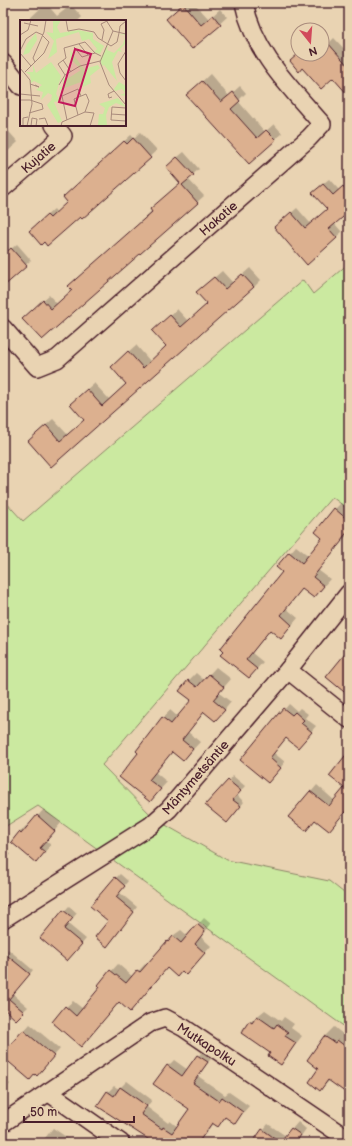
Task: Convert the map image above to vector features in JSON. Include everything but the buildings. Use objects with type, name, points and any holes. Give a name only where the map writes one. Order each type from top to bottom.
[{"type":"street","name":"Hakatie","points":[[3,328],[37,367],[57,359],[309,138],[322,124],[270,63],[255,39],[247,19],[244,3]]},
{"type":"street","points":[[3,64],[20,85]]},
{"type":"street","name":"Kujatie","points":[[3,188],[62,136],[55,126]]},
{"type":"street","name":"Mäntymetsäntie","points":[[3,919],[150,826],[169,809],[288,670],[349,593]]},
{"type":"street","points":[[288,670],[349,719]]},
{"type":"street","name":"Mutkapolku","points":[[3,1123],[150,1023],[165,1018],[184,1028],[349,1140]]},
{"type":"street","points":[[48,1092],[121,1143]]},
{"type":"green space","points":[[349,263],[349,317],[345,318],[349,371],[349,510],[332,497],[102,765],[155,819],[227,860],[329,881],[349,897],[349,1030],[38,806],[3,828],[3,499],[23,521],[303,280],[313,294]]}]
